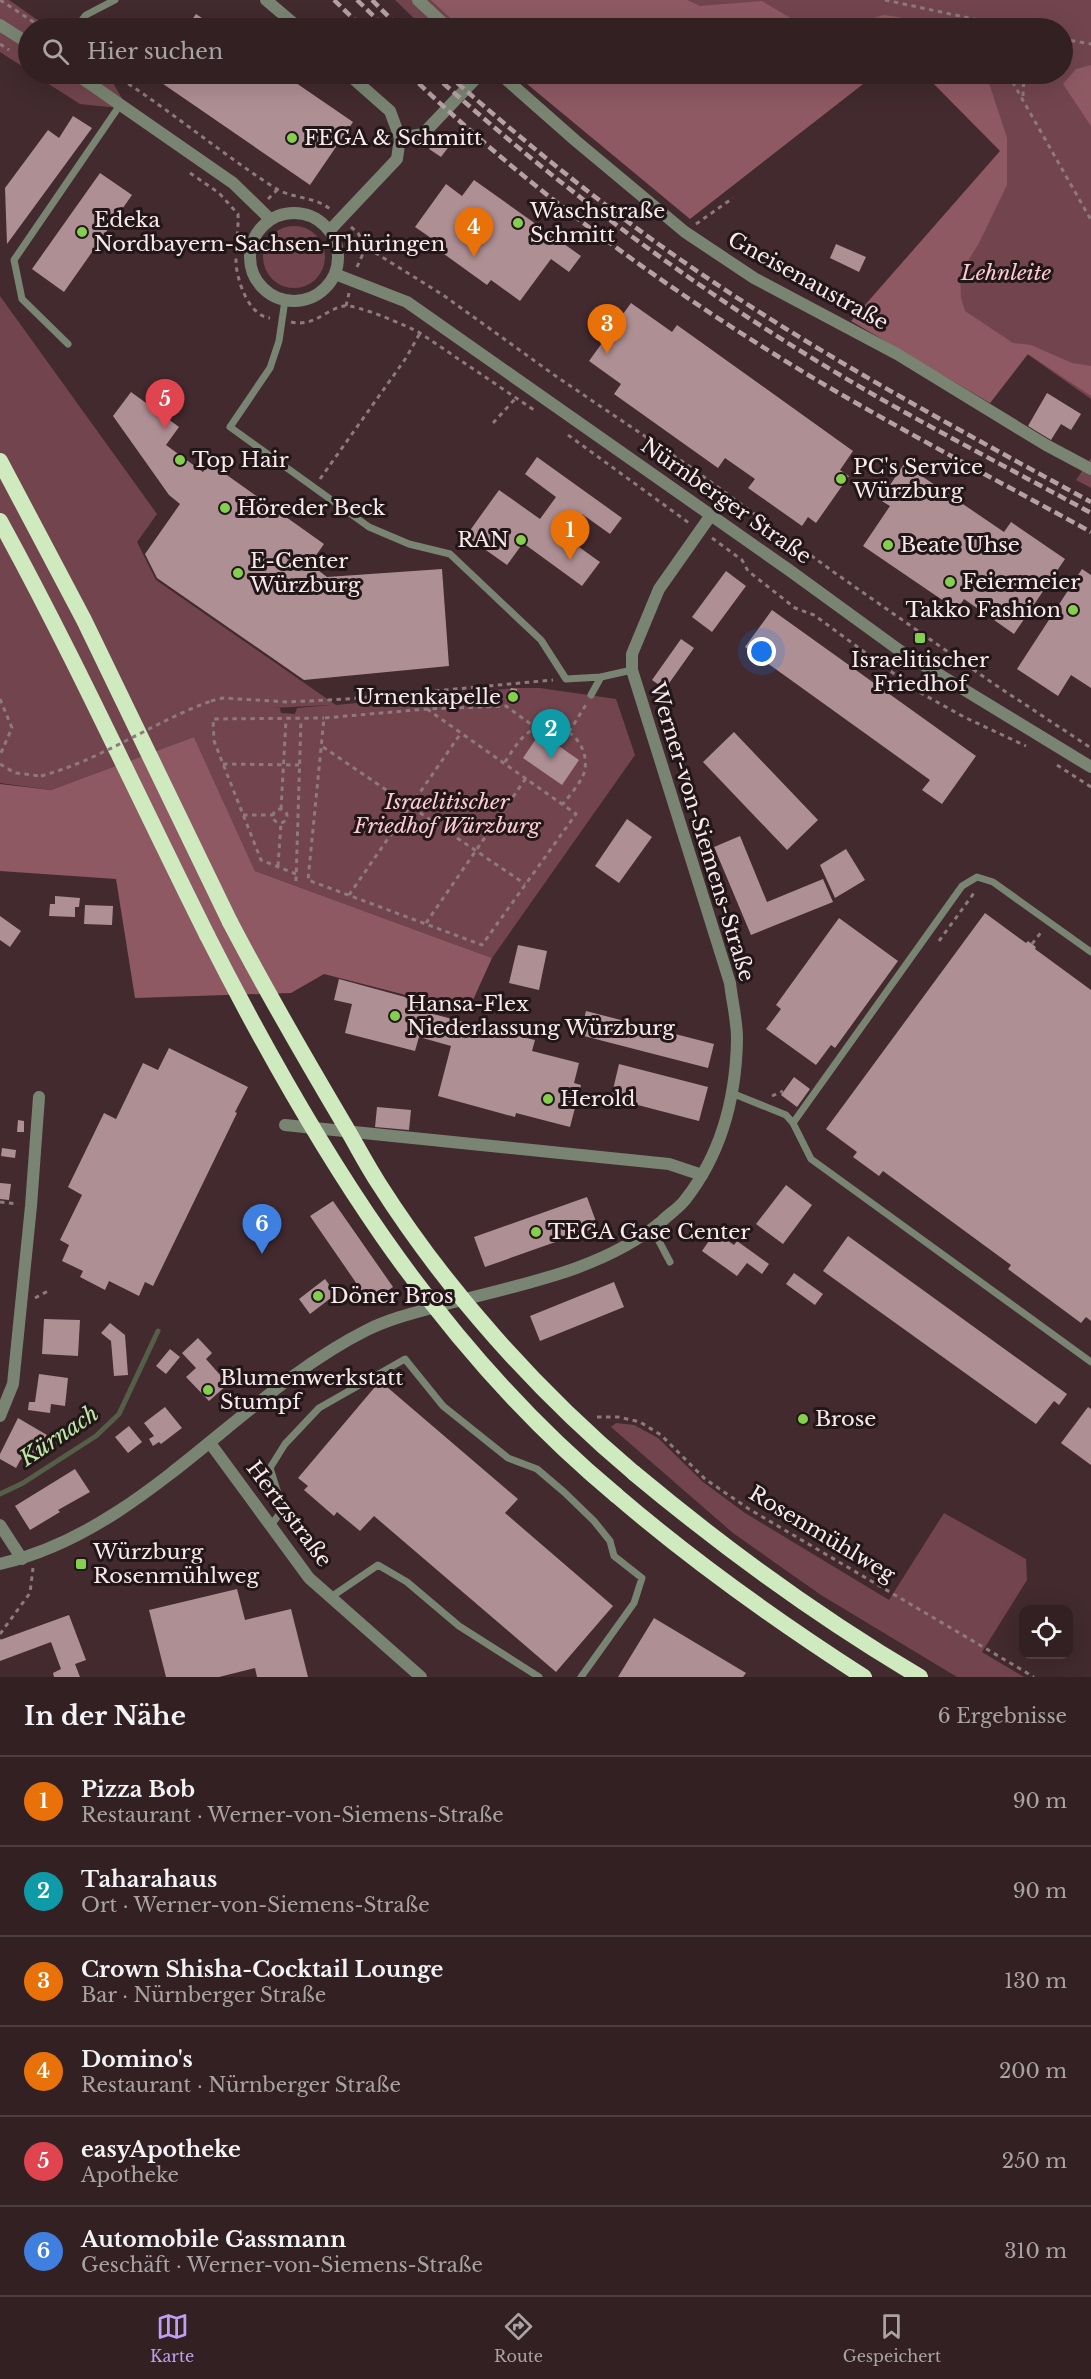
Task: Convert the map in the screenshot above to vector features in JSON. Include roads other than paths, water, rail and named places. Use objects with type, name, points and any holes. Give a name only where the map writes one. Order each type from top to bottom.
[{"type":"highway","points":[[0,461],[84,620],[230,922],[266,991],[379,1184],[456,1290],[546,1393],[588,1435],[693,1522],[755,1569],[820,1615],[920,1677]]},
{"type":"highway","points":[[0,521],[45,603],[130,782],[242,1003],[312,1128],[393,1253],[479,1362],[569,1456],[672,1542],[728,1585],[803,1638],[864,1677]]},
{"type":"street","points":[[266,0],[287,18]]},
{"type":"street","points":[[418,0],[437,18]]},
{"type":"street","points":[[0,25],[18,37]]},
{"type":"street","points":[[90,84],[233,183],[270,219]]},
{"type":"street","points":[[330,231],[397,159],[400,138],[390,111],[359,84]]},
{"type":"street","points":[[400,138],[423,134],[470,84]]},
{"type":"street","name":"Gneisenaustraße","points":[[511,84],[685,232],[754,278],[897,354],[1046,445],[1091,469]]},
{"type":"street","points":[[283,214],[309,215],[321,221],[330,231],[339,257],[335,274],[322,291],[311,298],[298,301],[285,300],[271,295],[260,285],[253,272],[250,257],[252,242],[259,229],[270,219],[283,214]]},
{"type":"street","name":"Nürnberger Straße","points":[[335,274],[408,302],[711,514],[899,650],[1091,767]]},
{"type":"street","name":"Werner-von-Siemens-Straße","points":[[0,1564],[22,1559],[66,1542],[141,1495],[210,1443],[251,1408],[328,1352],[370,1329],[411,1313],[589,1264],[630,1243],[652,1228],[683,1202],[702,1175],[720,1143],[734,1094],[737,1036],[730,983],[632,670],[632,654],[659,589],[711,514]]},
{"type":"street","points":[[0,1416],[13,1384],[32,1206],[39,1098]]},
{"type":"street","points":[[285,1125],[669,1164],[702,1175]]},
{"type":"street","name":"Hertzstraße","points":[[210,1443],[272,1524],[309,1578],[421,1677]]},
{"type":"street","points":[[0,1525],[22,1559]]},
{"type":"lane","points":[[84,18],[115,0]]},
{"type":"lane","points":[[68,344],[22,299],[14,260],[120,105]]},
{"type":"lane","points":[[285,300],[279,341],[270,368],[230,427],[369,527],[409,544],[450,554],[541,640],[566,679],[601,677],[632,670]]},
{"type":"lane","points":[[591,695],[601,677]]},
{"type":"lane","points":[[793,1123],[962,886],[977,877],[993,882],[1091,952]]},
{"type":"lane","points":[[734,1094],[786,1116],[793,1123],[811,1158],[1091,1362]]},
{"type":"lane","points":[[652,1228],[670,1262]]},
{"type":"lane","points":[[272,1524],[283,1509],[270,1468],[285,1444],[319,1408],[405,1359],[443,1406],[508,1458],[537,1469],[571,1499],[594,1521],[610,1541],[614,1556],[642,1578],[634,1603],[581,1677]]},
{"type":"lane","points":[[331,1597],[378,1565],[407,1582],[459,1626],[539,1677]]},
{"type":"waterway","name":"Kürnach","points":[[0,1494],[23,1483],[96,1436],[119,1414],[158,1331]]},
{"type":"railway","points":[[334,0],[353,18]]},
{"type":"railway","points":[[357,0],[376,18]]},
{"type":"railway","points":[[372,0],[390,18]]},
{"type":"railway","points":[[420,84],[456,118],[556,202],[661,280],[825,385],[1091,532]]},
{"type":"railway","points":[[444,84],[530,157],[629,235],[733,307],[871,393],[1091,513]]},
{"type":"railway","points":[[459,84],[591,194],[681,260],[832,357],[1091,502]]},
{"type":"place","name":"FEGA & Schmitt","points":[[292,138]]},
{"type":"place","name":"Waschstraße Schmitt","points":[[518,223]]},
{"type":"place","name":"Edeka Nordbayern-Sachsen-Thüringen","points":[[82,232]]},
{"type":"place","name":"Domino's","points":[[474,257]]},
{"type":"place","name":"Crown Shisha-Cocktail Lounge","points":[[607,354]]},
{"type":"place","name":"easyApotheke","points":[[165,429]]},
{"type":"place","name":"Top Hair","points":[[180,460]]},
{"type":"place","name":"PC's Service Würzburg","points":[[841,479]]},
{"type":"place","name":"Höreder Beck","points":[[225,508]]},
{"type":"place","name":"RAN","points":[[521,540]]},
{"type":"place","name":"Beate Uhse","points":[[888,545]]},
{"type":"place","name":"Pizza Bob","points":[[570,560]]},
{"type":"place","name":"E-Center Würzburg","points":[[238,573]]},
{"type":"place","name":"Feiermeier","points":[[950,582]]},
{"type":"place","name":"Takko Fashion","points":[[1073,610]]},
{"type":"place","name":"Israelitischer Friedhof","points":[[920,638]]},
{"type":"place","name":"Urnenkapelle","points":[[513,697]]},
{"type":"place","name":"Taharahaus","points":[[551,759]]},
{"type":"place","name":"Hansa-Flex Niederlassung Würzburg","points":[[395,1016]]},
{"type":"place","name":"Herold","points":[[548,1099]]},
{"type":"place","name":"TEGA Gase Center","points":[[536,1232]]},
{"type":"place","name":"Automobile Gassmann","points":[[262,1254]]},
{"type":"place","name":"Döner Bros","points":[[318,1296]]},
{"type":"place","name":"Blumenwerkstatt Stumpf","points":[[208,1390]]},
{"type":"place","name":"Brose","points":[[803,1419]]},
{"type":"place","name":"Würzburg Rosenmühlweg","points":[[81,1564]]},
{"type":"park label","name":"Lehnleite","points":[[1006,273]]},
{"type":"park label","name":"Israelitischer Friedhof Würzburg","points":[[447,814]]}]
